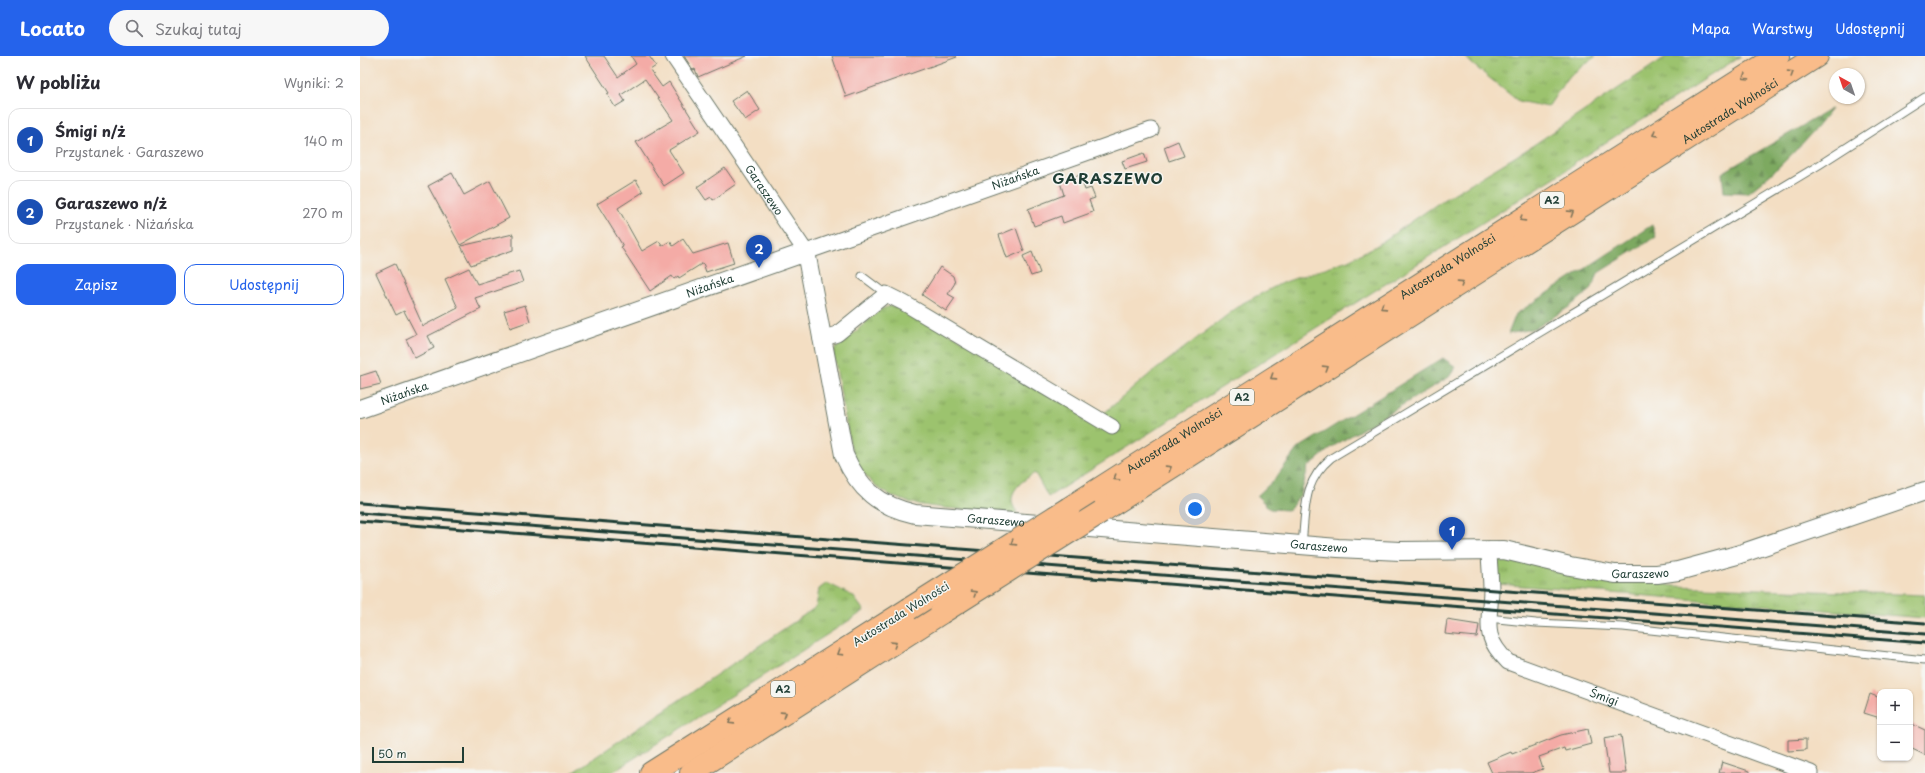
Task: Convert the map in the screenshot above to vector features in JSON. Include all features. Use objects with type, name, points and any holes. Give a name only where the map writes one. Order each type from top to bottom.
[{"type":"highway","name":"Autostrada Wolności","points":[[651,773],[1778,56]]},
{"type":"highway","name":"Autostrada Wolności","points":[[691,773],[1817,56]]},
{"type":"street","name":"Garaszewo","points":[[673,56],[806,252],[844,455],[853,475],[864,488],[890,506],[916,514],[948,518],[1302,545],[1400,551],[1510,551],[1570,566],[1616,574],[1657,574],[1736,555],[1925,491]]},
{"type":"street","name":"Niżańska","points":[[360,409],[1151,130]]},
{"type":"street","points":[[821,338],[837,334],[886,294],[904,302],[1112,427]]},
{"type":"street","name":"Śmigi","points":[[1489,550],[1491,590],[1488,618],[1490,635],[1494,646],[1508,662],[1811,773]]},
{"type":"lane","points":[[1302,545],[1308,489],[1316,472],[1331,458],[1819,165],[1925,97]]},
{"type":"lane","points":[[862,276],[886,294]]},
{"type":"lane","points":[[1488,618],[1536,623],[1622,627],[1925,660]]},
{"type":"green space","points":[[1465,56],[1596,56],[1567,78],[1548,107],[1518,101],[1471,63]]},
{"type":"green space","points":[[1667,56],[1741,56],[1575,162],[1574,165],[1048,497],[1035,473],[1019,484],[1013,494],[1013,506],[1017,512],[1014,514],[921,505],[905,501],[878,487],[866,476],[857,462],[850,444],[833,351],[881,309],[891,306],[897,308],[899,306],[1102,415],[1145,378],[1243,303],[1282,283],[1348,260],[1376,246],[1443,200],[1523,152]]},
{"type":"green space","points":[[1831,109],[1792,154],[1748,193],[1724,192],[1722,173]]},
{"type":"green space","points":[[1652,225],[1656,237],[1598,273],[1591,290],[1569,307],[1536,328],[1508,334],[1516,314]]},
{"type":"green space","points":[[1443,358],[1456,367],[1449,377],[1332,447],[1308,467],[1301,494],[1289,510],[1270,509],[1257,496],[1275,479],[1297,449]]},
{"type":"green space","points":[[1503,557],[1667,579],[1666,582],[1668,585],[1674,586],[1925,595],[1925,618],[1498,584],[1496,563]]},
{"type":"green space","points":[[827,583],[853,596],[864,611],[611,773],[572,773],[816,607],[819,589]]},
{"type":"building","points":[[585,56],[604,56],[618,77],[636,64],[631,56],[649,56],[656,66],[650,70],[662,87],[669,82],[700,131],[669,150],[684,173],[664,186],[636,142],[673,120],[645,79],[621,95],[625,101],[615,107],[607,94],[609,93]]},
{"type":"building","points":[[684,56],[747,56],[698,77],[695,69],[693,70]]},
{"type":"building","points":[[832,56],[956,56],[957,57],[846,97]]},
{"type":"building","points":[[747,90],[760,110],[745,120],[731,101]]},
{"type":"building","points":[[1178,141],[1184,156],[1169,161],[1164,147]]},
{"type":"building","points":[[1144,153],[1147,162],[1125,169],[1122,161]]},
{"type":"building","points":[[725,168],[736,184],[713,200],[711,197],[706,200],[697,187]]},
{"type":"building","points":[[452,173],[464,195],[490,181],[509,218],[460,245],[428,186]]},
{"type":"building","points":[[1080,175],[1085,190],[1091,188],[1095,198],[1089,200],[1093,212],[1063,223],[1061,216],[1034,226],[1028,209],[1064,195],[1060,182]]},
{"type":"building","points":[[636,180],[643,192],[618,208],[642,251],[659,241],[662,246],[670,241],[673,246],[683,239],[693,254],[728,243],[734,263],[706,272],[703,263],[679,278],[678,276],[674,279],[672,276],[650,291],[621,247],[623,246],[597,204]]},
{"type":"building","points":[[1016,228],[1024,251],[1007,258],[999,235]]},
{"type":"building","points":[[513,234],[513,250],[471,265],[461,246]]},
{"type":"building","points":[[1032,252],[1040,273],[1031,276],[1023,256]]},
{"type":"building","points":[[395,264],[423,326],[458,308],[445,279],[469,268],[477,284],[519,271],[523,282],[475,298],[481,309],[428,336],[434,348],[415,358],[406,339],[416,334],[404,311],[396,315],[376,273]]},
{"type":"building","points":[[940,267],[953,276],[955,283],[948,294],[955,298],[946,311],[922,295]]},
{"type":"building","points":[[525,305],[530,321],[510,328],[504,311]]},
{"type":"building","points":[[376,371],[381,384],[360,389],[360,376]]},
{"type":"building","points":[[1447,620],[1479,625],[1477,637],[1445,634]]},
{"type":"building","points":[[1870,694],[1877,697],[1877,717],[1864,713]]},
{"type":"building","points":[[1913,724],[1925,730],[1925,755],[1913,749]]},
{"type":"building","points":[[1588,729],[1591,744],[1565,751],[1564,748],[1539,757],[1543,769],[1531,773],[1492,773],[1487,762],[1561,735]]},
{"type":"building","points":[[1621,735],[1626,773],[1609,773],[1604,738]]},
{"type":"building","points":[[1806,739],[1806,750],[1788,751],[1788,740]]},
{"type":"building","points":[[1722,762],[1749,771],[1749,773],[1719,773]]},
{"type":"railway","points":[[360,503],[1925,623]]},
{"type":"railway","points":[[360,513],[1925,634]]},
{"type":"railway","points":[[360,521],[1925,643]]},
{"type":"place","name":"Garaszewo n/ż","points":[[759,268]]},
{"type":"place","name":"Śmigi n/ż","points":[[1452,550]]},
{"type":"district","name":"GARASZEWO","points":[[1108,179]]}]
